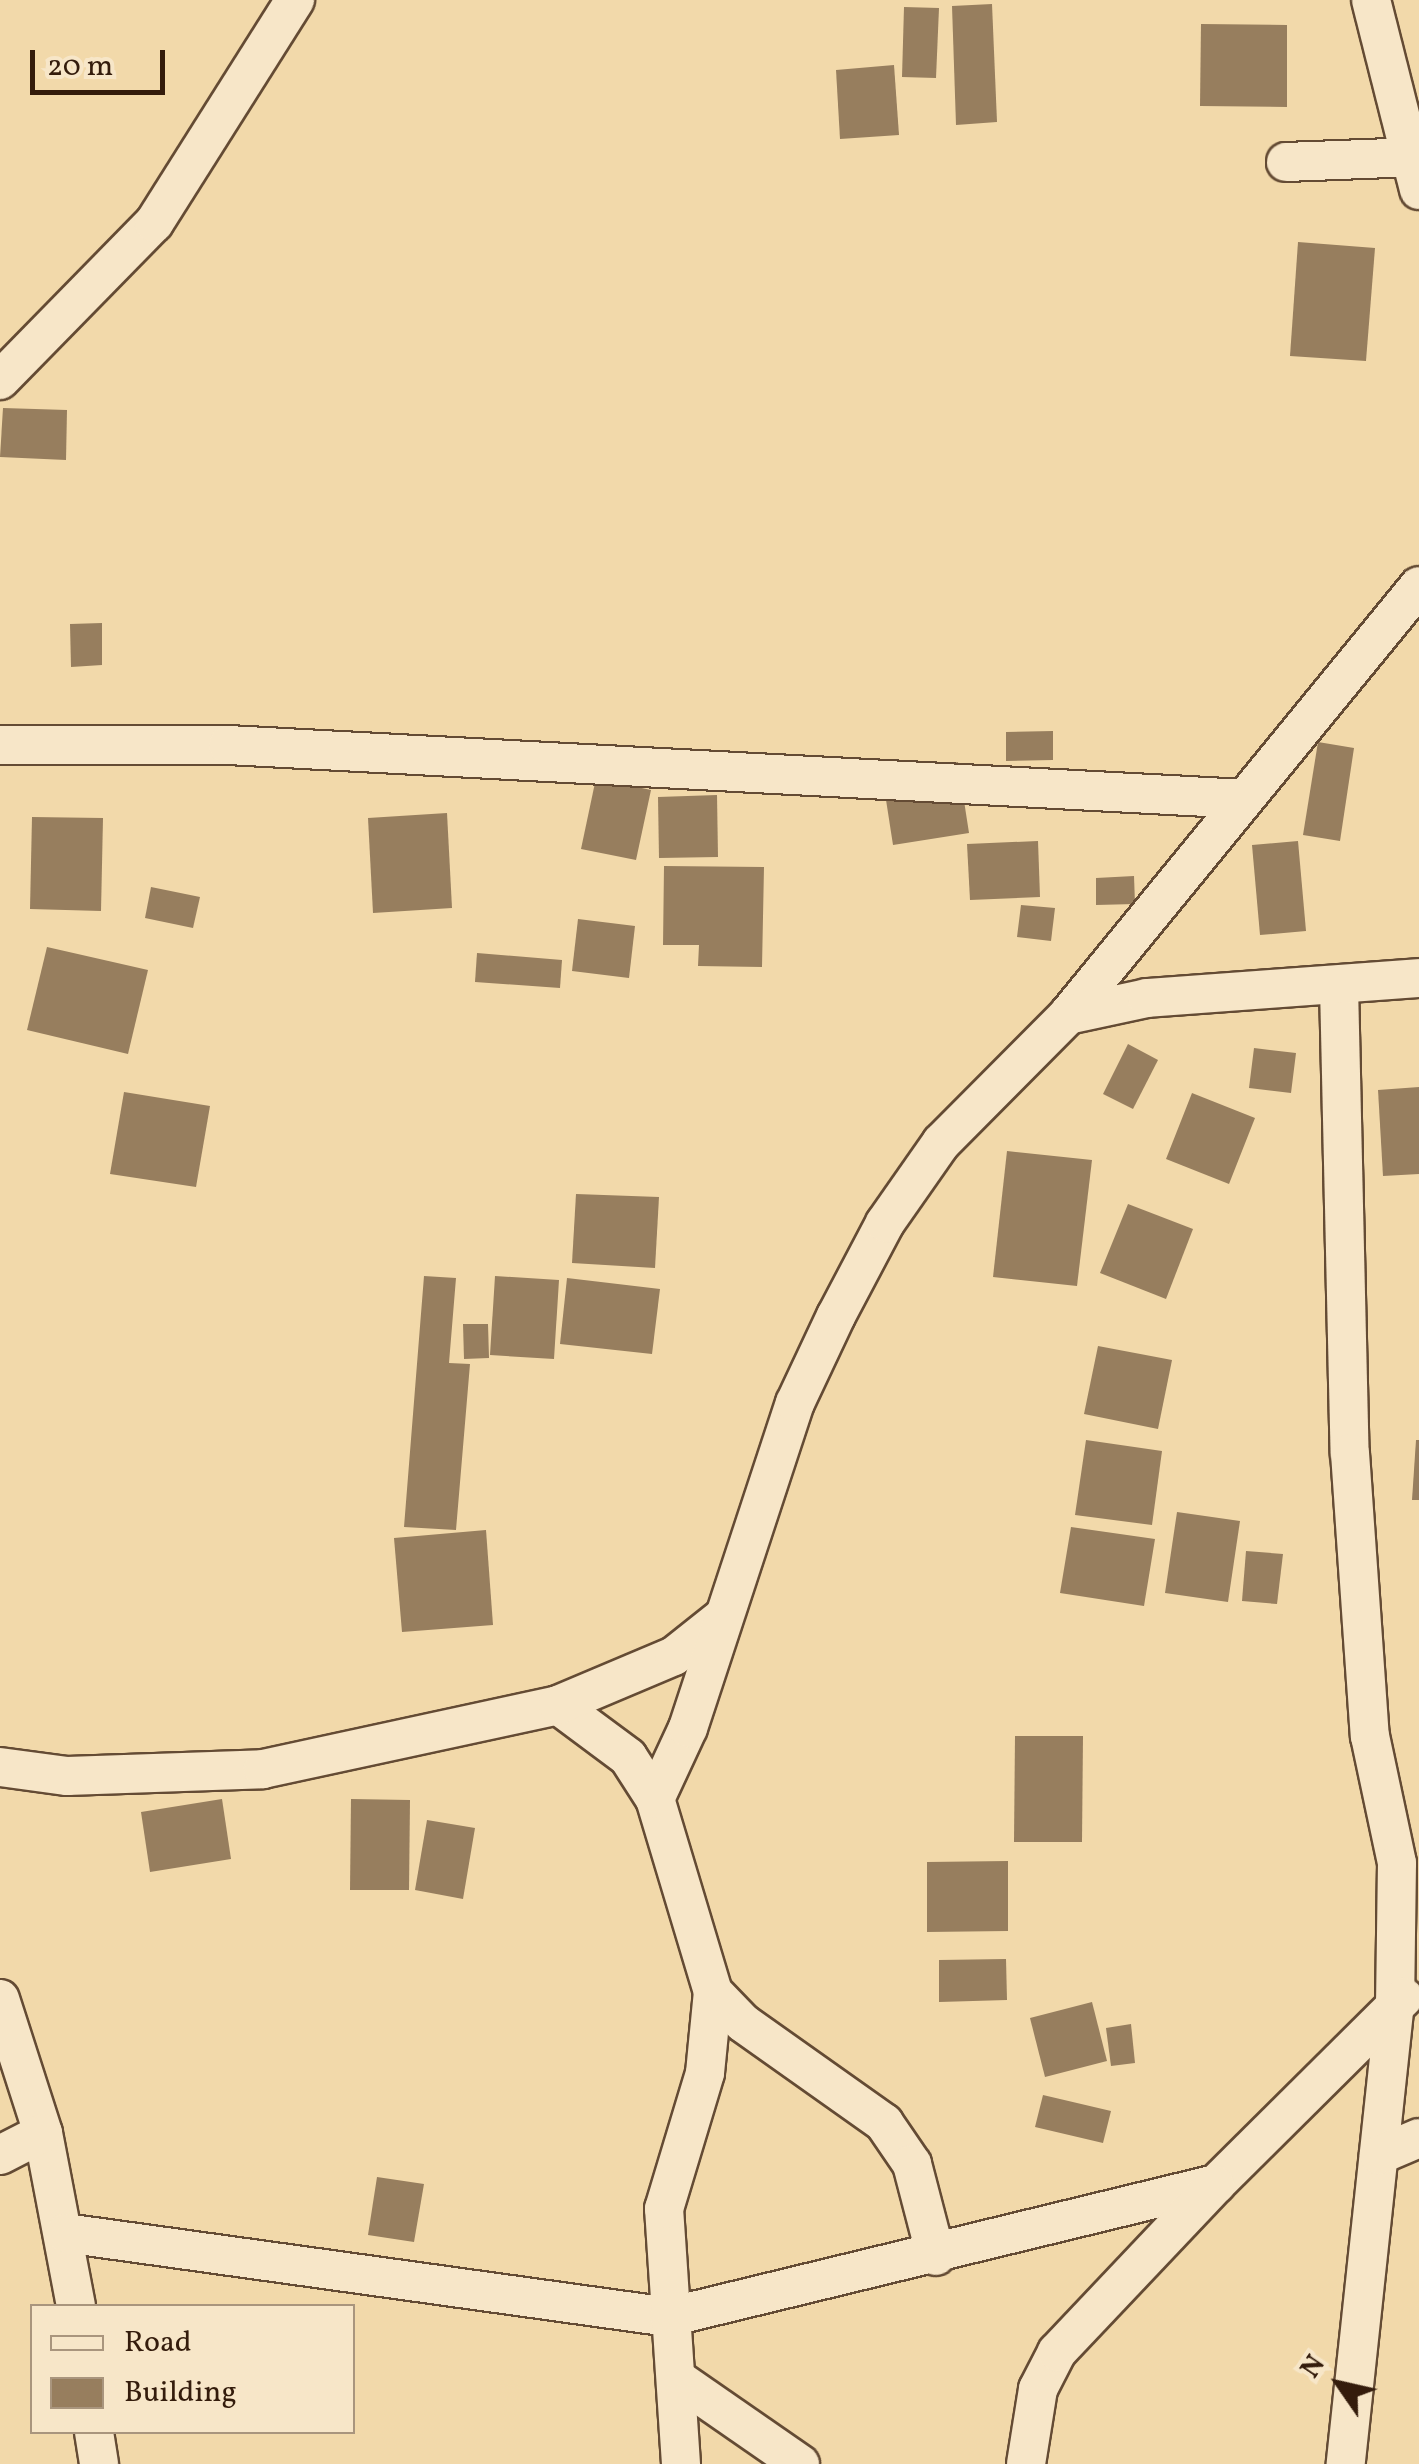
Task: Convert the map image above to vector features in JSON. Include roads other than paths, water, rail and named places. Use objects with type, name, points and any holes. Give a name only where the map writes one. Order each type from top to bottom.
[{"type":"street","points":[[0,380],[154,223],[295,0]]},
{"type":"street","points":[[1286,162],[1415,168],[1371,0]]},
{"type":"street","points":[[655,1799],[688,1728],[795,1403],[885,1223],[941,1143],[1068,1016],[1419,586]]},
{"type":"street","points":[[0,745],[228,745],[1244,799]]},
{"type":"street","points":[[1068,1016],[1147,998],[1419,978]]},
{"type":"street","points":[[1340,986],[1350,1453],[1370,1736],[1397,1863],[1407,1995],[1379,2155],[1346,2464]]},
{"type":"street","points":[[0,1767],[67,1776],[263,1769],[558,1705],[674,1656],[723,1617]]},
{"type":"street","points":[[558,1705],[628,1757],[655,1799],[713,1992],[706,2073],[666,2194],[669,2317],[680,2381],[681,2464]]},
{"type":"street","points":[[713,1992],[905,2148],[936,2256]]},
{"type":"street","points":[[1026,2464],[1038,2390],[1058,2352],[1216,2184],[1407,1995]]},
{"type":"street","points":[[0,2000],[43,2133],[76,2304]]},
{"type":"street","points":[[0,2155],[43,2133]]},
{"type":"street","points":[[1379,2155],[1419,2138]]},
{"type":"street","points":[[65,2234],[669,2317],[936,2256],[1216,2184]]},
{"type":"street","points":[[680,2381],[800,2464]]},
{"type":"street","points":[[94,2434],[99,2464]]}]
